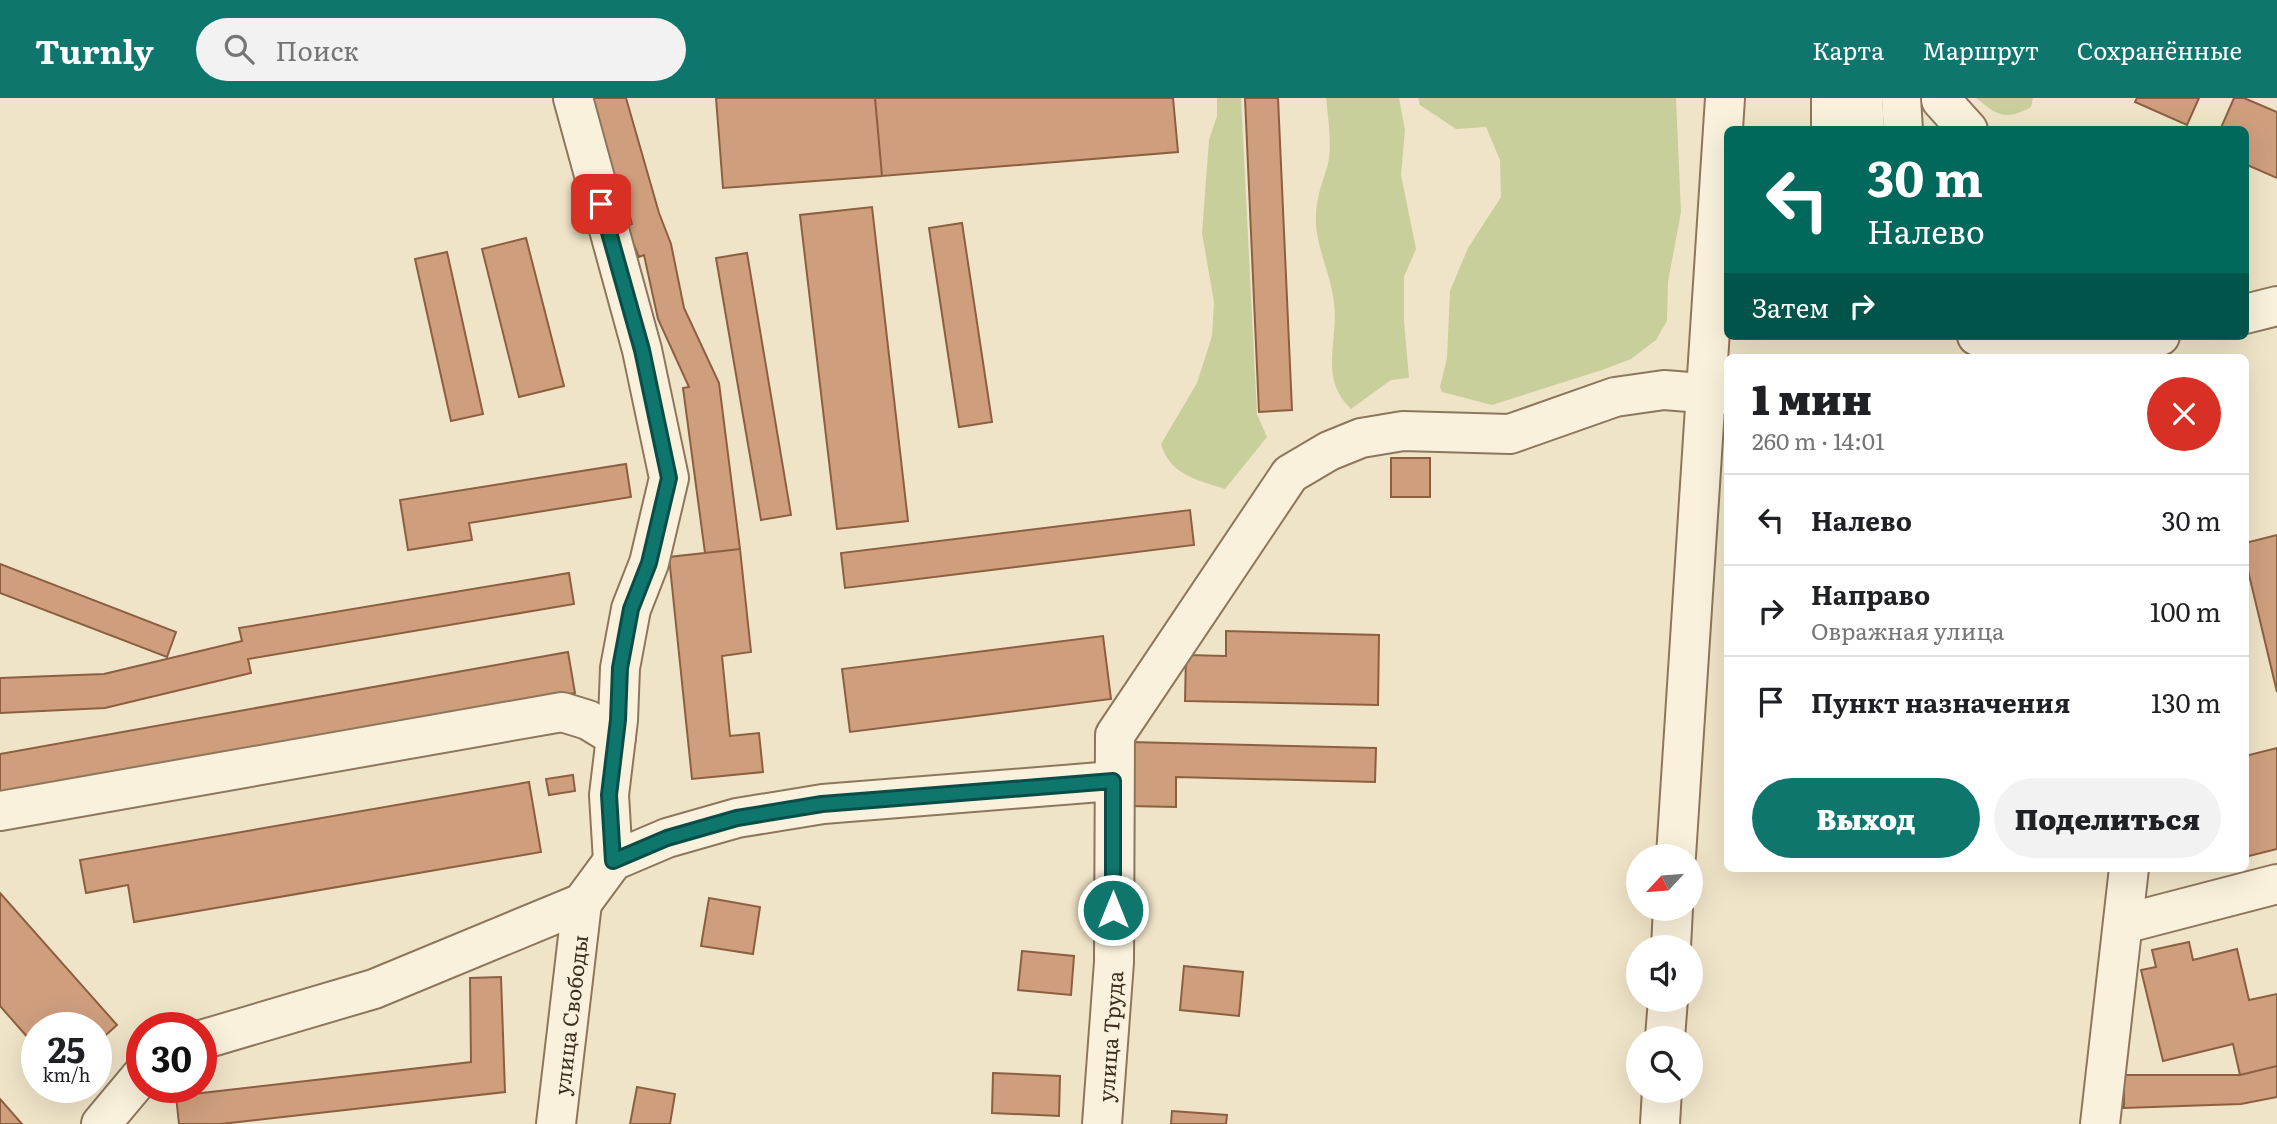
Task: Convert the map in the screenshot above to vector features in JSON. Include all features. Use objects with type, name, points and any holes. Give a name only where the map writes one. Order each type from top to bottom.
[{"type":"street","points":[[573,98],[642,350],[669,478],[649,563],[631,609],[620,668],[609,795],[613,861]]},
{"type":"street","points":[[1724,126],[1725,98]]},
{"type":"street","points":[[1831,98],[1831,126]]},
{"type":"street","points":[[1863,98],[1865,126]]},
{"type":"street","points":[[1901,98],[1903,126]]},
{"type":"street","points":[[1942,109],[1963,126]]},
{"type":"street","points":[[1677,844],[1716,394],[1724,131]]},
{"type":"street","points":[[2249,313],[2277,306]]},
{"type":"street","points":[[1987,340],[2006,349],[2044,354]]},
{"type":"street","points":[[2025,340],[2060,354]]},
{"type":"street","points":[[2043,340],[2063,354]]},
{"type":"street","points":[[2052,340],[2064,354]]},
{"type":"street","points":[[2080,354],[2142,340]]},
{"type":"street","name":"улица Труда","points":[[1102,1124],[1114,962],[1115,735],[1290,474],[1329,451],[1361,438],[1403,431],[1510,434],[1615,397],[1664,390],[1716,394]]},
{"type":"street","points":[[0,811],[562,712],[588,720],[616,737]]},
{"type":"street","points":[[217,1035],[374,989],[582,904],[613,861],[667,838],[737,818],[822,804],[1113,781]]},
{"type":"street","points":[[2100,1124],[2129,872]]},
{"type":"street","points":[[2123,924],[2277,884]]},
{"type":"street","name":"улица Свободы","points":[[556,1124],[582,904]]},
{"type":"street","points":[[101,1124],[126,1094]]},
{"type":"street","points":[[1660,1124],[1661,1103]]},
{"type":"green space","points":[[1217,98],[1241,98],[1257,414],[1267,437],[1225,489],[1186,475],[1171,463],[1161,444],[1197,383],[1212,336],[1214,302],[1202,233],[1209,140],[1217,116]]},
{"type":"green space","points":[[1326,98],[1399,98],[1405,130],[1401,175],[1416,249],[1404,277],[1404,321],[1409,378],[1391,380],[1351,409],[1341,397],[1332,372],[1334,303],[1316,225],[1317,201],[1330,151]]},
{"type":"green space","points":[[1418,98],[1676,98],[1681,212],[1668,282],[1667,321],[1656,340],[1631,359],[1492,405],[1442,392],[1440,387],[1447,358],[1450,291],[1468,248],[1501,197],[1500,160],[1486,127],[1456,129],[1420,105]]},
{"type":"green space","points":[[1976,98],[2033,98],[2031,107],[2015,114],[2002,115]]},
{"type":"building","points":[[593,98],[626,98],[659,213],[671,244],[684,308],[719,383],[740,549],[705,553],[683,388],[689,387],[658,319],[644,255],[639,257],[626,226],[632,224],[619,176],[611,179]]},
{"type":"building","points":[[716,98],[875,98],[882,176],[723,188]]},
{"type":"building","points":[[875,98],[1173,98],[1178,152],[882,176]]},
{"type":"building","points":[[1245,98],[1278,98],[1292,410],[1259,412]]},
{"type":"building","points":[[2137,98],[2199,98],[2187,125],[2135,102]]},
{"type":"building","points":[[2234,98],[2244,98],[2277,112],[2277,178],[2249,166],[2249,126],[2222,126]]},
{"type":"building","points":[[872,207],[908,521],[837,529],[800,215]]},
{"type":"building","points":[[962,223],[992,422],[959,427],[929,228]]},
{"type":"building","points":[[526,238],[564,386],[519,397],[482,249]]},
{"type":"building","points":[[447,252],[483,414],[451,421],[415,259]]},
{"type":"building","points":[[747,253],[791,515],[761,520],[716,258]]},
{"type":"building","points":[[1391,458],[1430,458],[1430,497],[1391,497]]},
{"type":"building","points":[[626,464],[631,497],[469,523],[472,540],[408,550],[400,500]]},
{"type":"building","points":[[1190,510],[1194,545],[845,588],[841,553]]},
{"type":"building","points":[[2277,535],[2277,692],[2249,575],[2249,542]]},
{"type":"building","points":[[740,549],[751,652],[722,656],[730,736],[759,733],[763,772],[692,779],[669,557]]},
{"type":"building","points":[[0,564],[176,632],[167,657],[0,593]]},
{"type":"building","points":[[569,573],[574,604],[248,659],[251,673],[105,708],[0,713],[0,678],[104,674],[242,641],[239,628]]},
{"type":"building","points":[[1226,631],[1379,635],[1378,705],[1185,701],[1186,655],[1226,656]]},
{"type":"building","points":[[1103,636],[1111,699],[850,732],[842,669]]},
{"type":"building","points":[[568,652],[575,693],[0,796],[0,754]]},
{"type":"building","points":[[1130,742],[1376,748],[1375,782],[1176,777],[1176,807],[1128,806]]},
{"type":"building","points":[[2277,748],[2277,849],[2249,856],[2249,755]]},
{"type":"building","points":[[573,775],[575,791],[549,795],[546,779]]},
{"type":"building","points":[[529,782],[541,852],[134,922],[128,885],[86,893],[80,860]]},
{"type":"building","points":[[0,893],[105,1012],[21,1012],[21,1030],[0,1006]]},
{"type":"building","points":[[709,898],[760,907],[753,954],[701,946]]},
{"type":"building","points":[[2189,942],[2193,960],[2237,949],[2249,1000],[2277,994],[2277,1066],[2240,1075],[2233,1044],[2163,1061],[2141,970],[2156,967],[2152,950]]},
{"type":"building","points":[[1022,951],[1074,956],[1071,995],[1018,990]]},
{"type":"building","points":[[1184,966],[1243,972],[1239,1016],[1180,1010]]},
{"type":"building","points":[[501,977],[505,1092],[221,1124],[179,1124],[177,1103],[217,1103],[217,1091],[471,1062],[470,978]]},
{"type":"building","points":[[2277,1066],[2277,1097],[2241,1104],[2124,1108],[2124,1075],[2240,1075]]},
{"type":"building","points":[[993,1073],[1060,1076],[1059,1116],[992,1113]]},
{"type":"building","points":[[637,1087],[675,1094],[670,1124],[630,1124]]},
{"type":"building","points":[[0,1099],[22,1124],[0,1124]]},
{"type":"building","points":[[1172,1111],[1227,1115],[1226,1124],[1171,1124]]},
{"type":"route","points":[[601,204],[642,350],[669,478],[649,563],[631,609],[620,668],[618,720],[609,795],[613,861],[667,838],[737,818],[822,804],[1113,781],[1113,910]]}]
